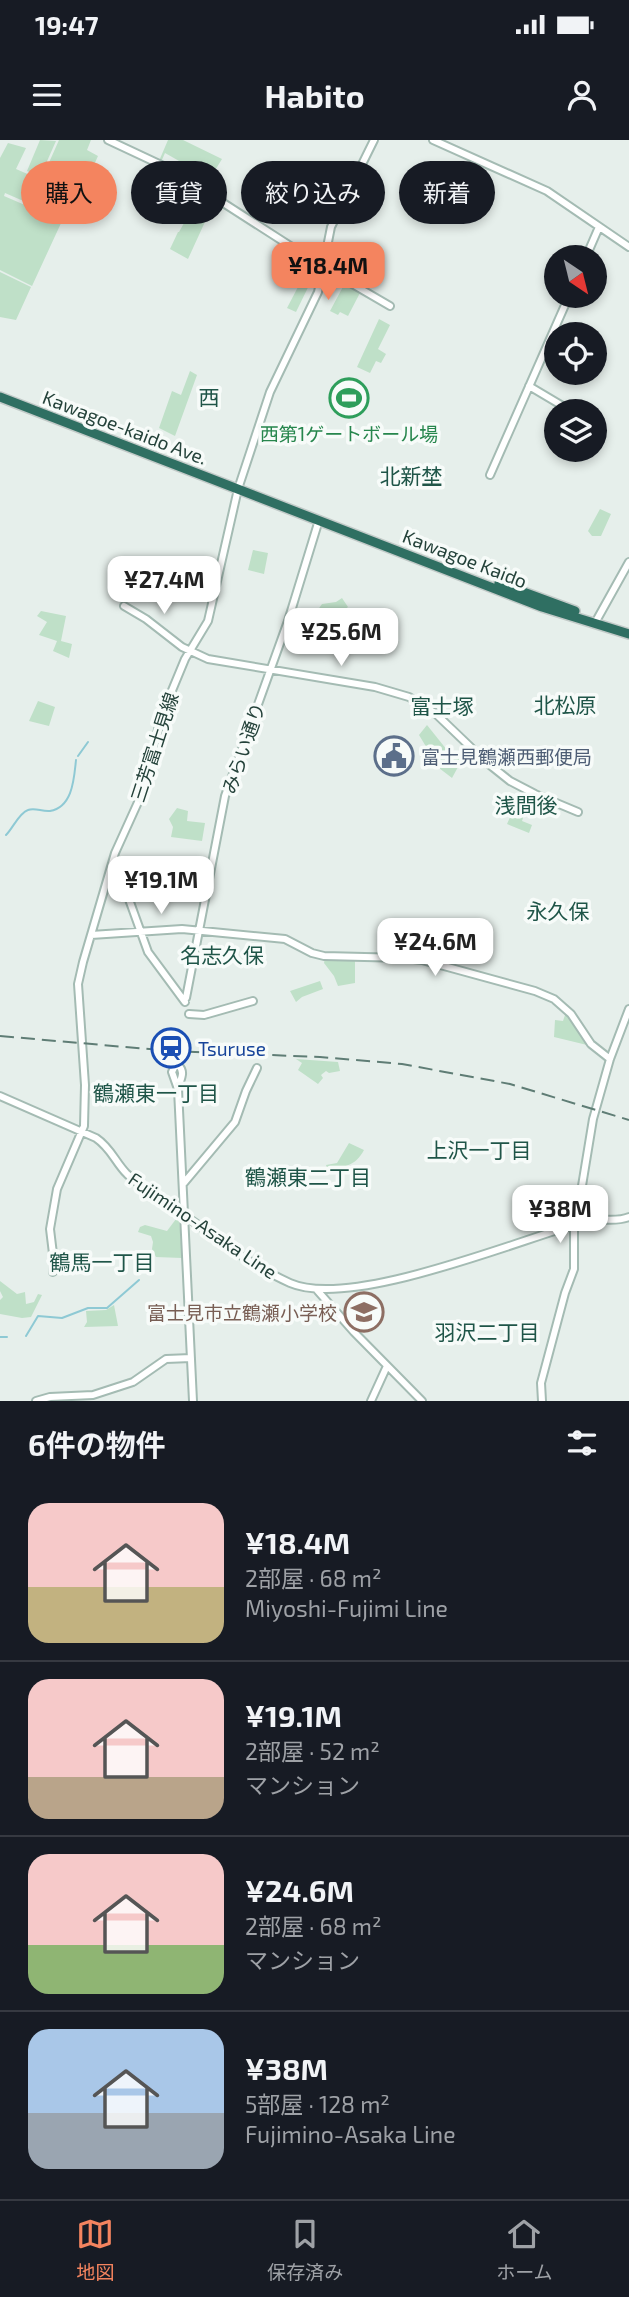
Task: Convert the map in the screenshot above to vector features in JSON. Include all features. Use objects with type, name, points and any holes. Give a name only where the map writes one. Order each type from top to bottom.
[{"type":"highway","name":"Kawagoe-kaido Ave.","points":[[0,397],[238,489]]},
{"type":"highway","name":"Kawagoe Kaido","points":[[238,489],[542,607],[596,621]]},
{"type":"highway","name":"Kawagoe Kaido","points":[[290,509],[359,530],[629,632]]},
{"type":"street","points":[[108,140],[172,170],[323,267],[390,306]]},
{"type":"street","name":"三芳富士見線","points":[[83,1133],[85,1085],[78,982],[91,935],[113,861],[144,789],[159,722],[190,652],[208,621],[238,489],[274,380],[313,302],[331,227],[374,140]]},
{"type":"street","points":[[433,140],[547,191],[629,247]]},
{"type":"street","points":[[591,245],[599,227]]},
{"type":"street","points":[[490,475],[564,308]]},
{"type":"street","points":[[529,386],[551,399]]},
{"type":"street","name":"みらい通り","points":[[139,931],[153,961],[186,1000],[231,778],[271,670],[319,520]]},
{"type":"street","points":[[596,621],[629,562]]},
{"type":"street","points":[[124,606],[190,652],[215,661],[388,690],[412,698],[435,713],[510,781],[578,812]]},
{"type":"street","points":[[113,861],[139,931]]},
{"type":"street","points":[[91,935],[167,929],[200,931],[285,939],[324,956],[415,959],[536,991],[562,1004],[590,1043],[610,1059]]},
{"type":"street","points":[[189,1014],[205,1015],[253,1001]]},
{"type":"street","points":[[542,1401],[541,1383],[574,1269],[574,1226],[593,1119],[610,1059],[629,1009]]},
{"type":"street","points":[[183,1184],[235,1122],[257,1068]]},
{"type":"street","points":[[178,1089],[193,1401]]},
{"type":"street","name":"Fujimino-Asaka Line","points":[[0,1096],[104,1144],[128,1174],[184,1215],[262,1268],[295,1285],[317,1290],[393,1280],[523,1243],[595,1219],[620,1220],[629,1217]]},
{"type":"street","points":[[53,1272],[50,1230],[57,1189],[83,1133]]},
{"type":"street","points":[[317,1290],[422,1401]]},
{"type":"street","points":[[36,1401],[50,1397],[88,1396],[138,1380],[166,1359],[191,1358]]},
{"type":"street","points":[[371,1401],[387,1366]]},
{"type":"green space","points":[[40,140],[56,141],[47,161],[31,161]]},
{"type":"green space","points":[[59,140],[91,140],[87,150],[98,156],[96,161],[50,161]]},
{"type":"green space","points":[[168,140],[183,140],[222,159],[179,161],[165,153],[159,161]]},
{"type":"green space","points":[[8,143],[26,148],[16,169],[21,171],[21,200],[5,193],[4,196],[21,203],[21,224],[61,224],[32,286],[0,270],[0,158]]},
{"type":"green space","points":[[183,224],[204,224],[188,259],[170,249]]},
{"type":"green space","points":[[311,262],[318,267],[296,312],[287,308]]},
{"type":"green space","points":[[0,272],[31,287],[16,320],[0,317]]},
{"type":"green space","points":[[345,283],[361,291],[348,316],[330,311]]},
{"type":"green space","points":[[379,319],[390,325],[378,349],[386,354],[381,363],[376,361],[370,373],[357,367]]},
{"type":"green space","points":[[190,371],[197,375],[175,436],[159,428],[172,391],[181,395]]},
{"type":"green space","points":[[600,509],[611,514],[601,536],[592,536],[588,531]]},
{"type":"green space","points":[[253,550],[268,553],[264,574],[248,570]]},
{"type":"green space","points":[[342,598],[348,607],[328,622],[317,611],[322,604],[336,602]]},
{"type":"green space","points":[[41,611],[66,616],[61,641],[72,644],[69,658],[53,651],[57,641],[39,635],[47,622],[37,616]]},
{"type":"green space","points":[[38,701],[55,707],[49,726],[29,721]]},
{"type":"green space","points":[[427,725],[451,755],[454,751],[464,756],[452,778],[439,768],[419,735]]},
{"type":"green space","points":[[177,808],[188,811],[187,821],[205,823],[202,841],[171,837],[173,827],[169,819]]},
{"type":"green space","points":[[514,808],[525,812],[522,821],[532,825],[529,833],[507,824]]},
{"type":"green space","points":[[325,958],[355,961],[355,983],[338,986],[324,963]]},
{"type":"green space","points":[[320,981],[323,989],[296,1002],[290,991]]},
{"type":"green space","points":[[566,1012],[587,1045],[554,1037],[555,1020],[563,1021]]},
{"type":"green space","points":[[296,1059],[338,1062],[340,1071],[326,1071],[321,1075],[323,1078],[318,1084],[298,1070],[302,1063]]},
{"type":"green space","points":[[349,1143],[364,1150],[361,1156],[349,1165],[328,1171],[326,1165],[337,1163]]},
{"type":"green space","points":[[179,1215],[182,1258],[156,1257],[151,1236],[138,1232],[140,1227],[145,1225],[167,1231]]},
{"type":"green space","points":[[0,1281],[17,1294],[25,1292],[26,1304],[34,1302],[38,1294],[42,1295],[31,1317],[0,1314],[0,1300],[3,1297]]},
{"type":"green space","points":[[114,1305],[118,1326],[84,1327],[87,1322],[86,1311],[106,1310]]},
{"type":"waterway","points":[[78,756],[88,742]]},
{"type":"waterway","points":[[6,835],[19,817],[28,810],[50,811],[63,804],[71,791],[76,760]]},
{"type":"waterway","points":[[26,1336],[38,1316],[62,1318],[88,1308],[107,1308],[139,1280]]},
{"type":"waterway","points":[[0,1337],[7,1337]]},
{"type":"railway","points":[[0,1036],[171,1051],[320,1057],[402,1064],[510,1084],[629,1120]]},
{"type":"place","name":"西第1ゲートボール場","points":[[349,398]]},
{"type":"place","name":"富士見鶴瀬西郵便局","points":[[394,756]]},
{"type":"place","name":"Tsuruse","points":[[171,1048]]},
{"type":"place","name":"富士見市立鶴瀬小学校","points":[[364,1312]]},
{"type":"district","name":"西","points":[[209,396]]},
{"type":"district","name":"北新埜","points":[[411,475]]},
{"type":"district","name":"北松原","points":[[565,704]]},
{"type":"district","name":"富士塚","points":[[442,705]]},
{"type":"district","name":"浅間後","points":[[526,804]]},
{"type":"district","name":"永久保","points":[[558,910]]},
{"type":"district","name":"名志久保","points":[[222,954]]},
{"type":"district","name":"鶴瀬東一丁目","points":[[156,1092]]},
{"type":"district","name":"上沢一丁目","points":[[479,1149]]},
{"type":"district","name":"鶴瀬東二丁目","points":[[308,1176]]},
{"type":"district","name":"鶴馬一丁目","points":[[102,1261]]},
{"type":"district","name":"羽沢二丁目","points":[[487,1331]]}]
